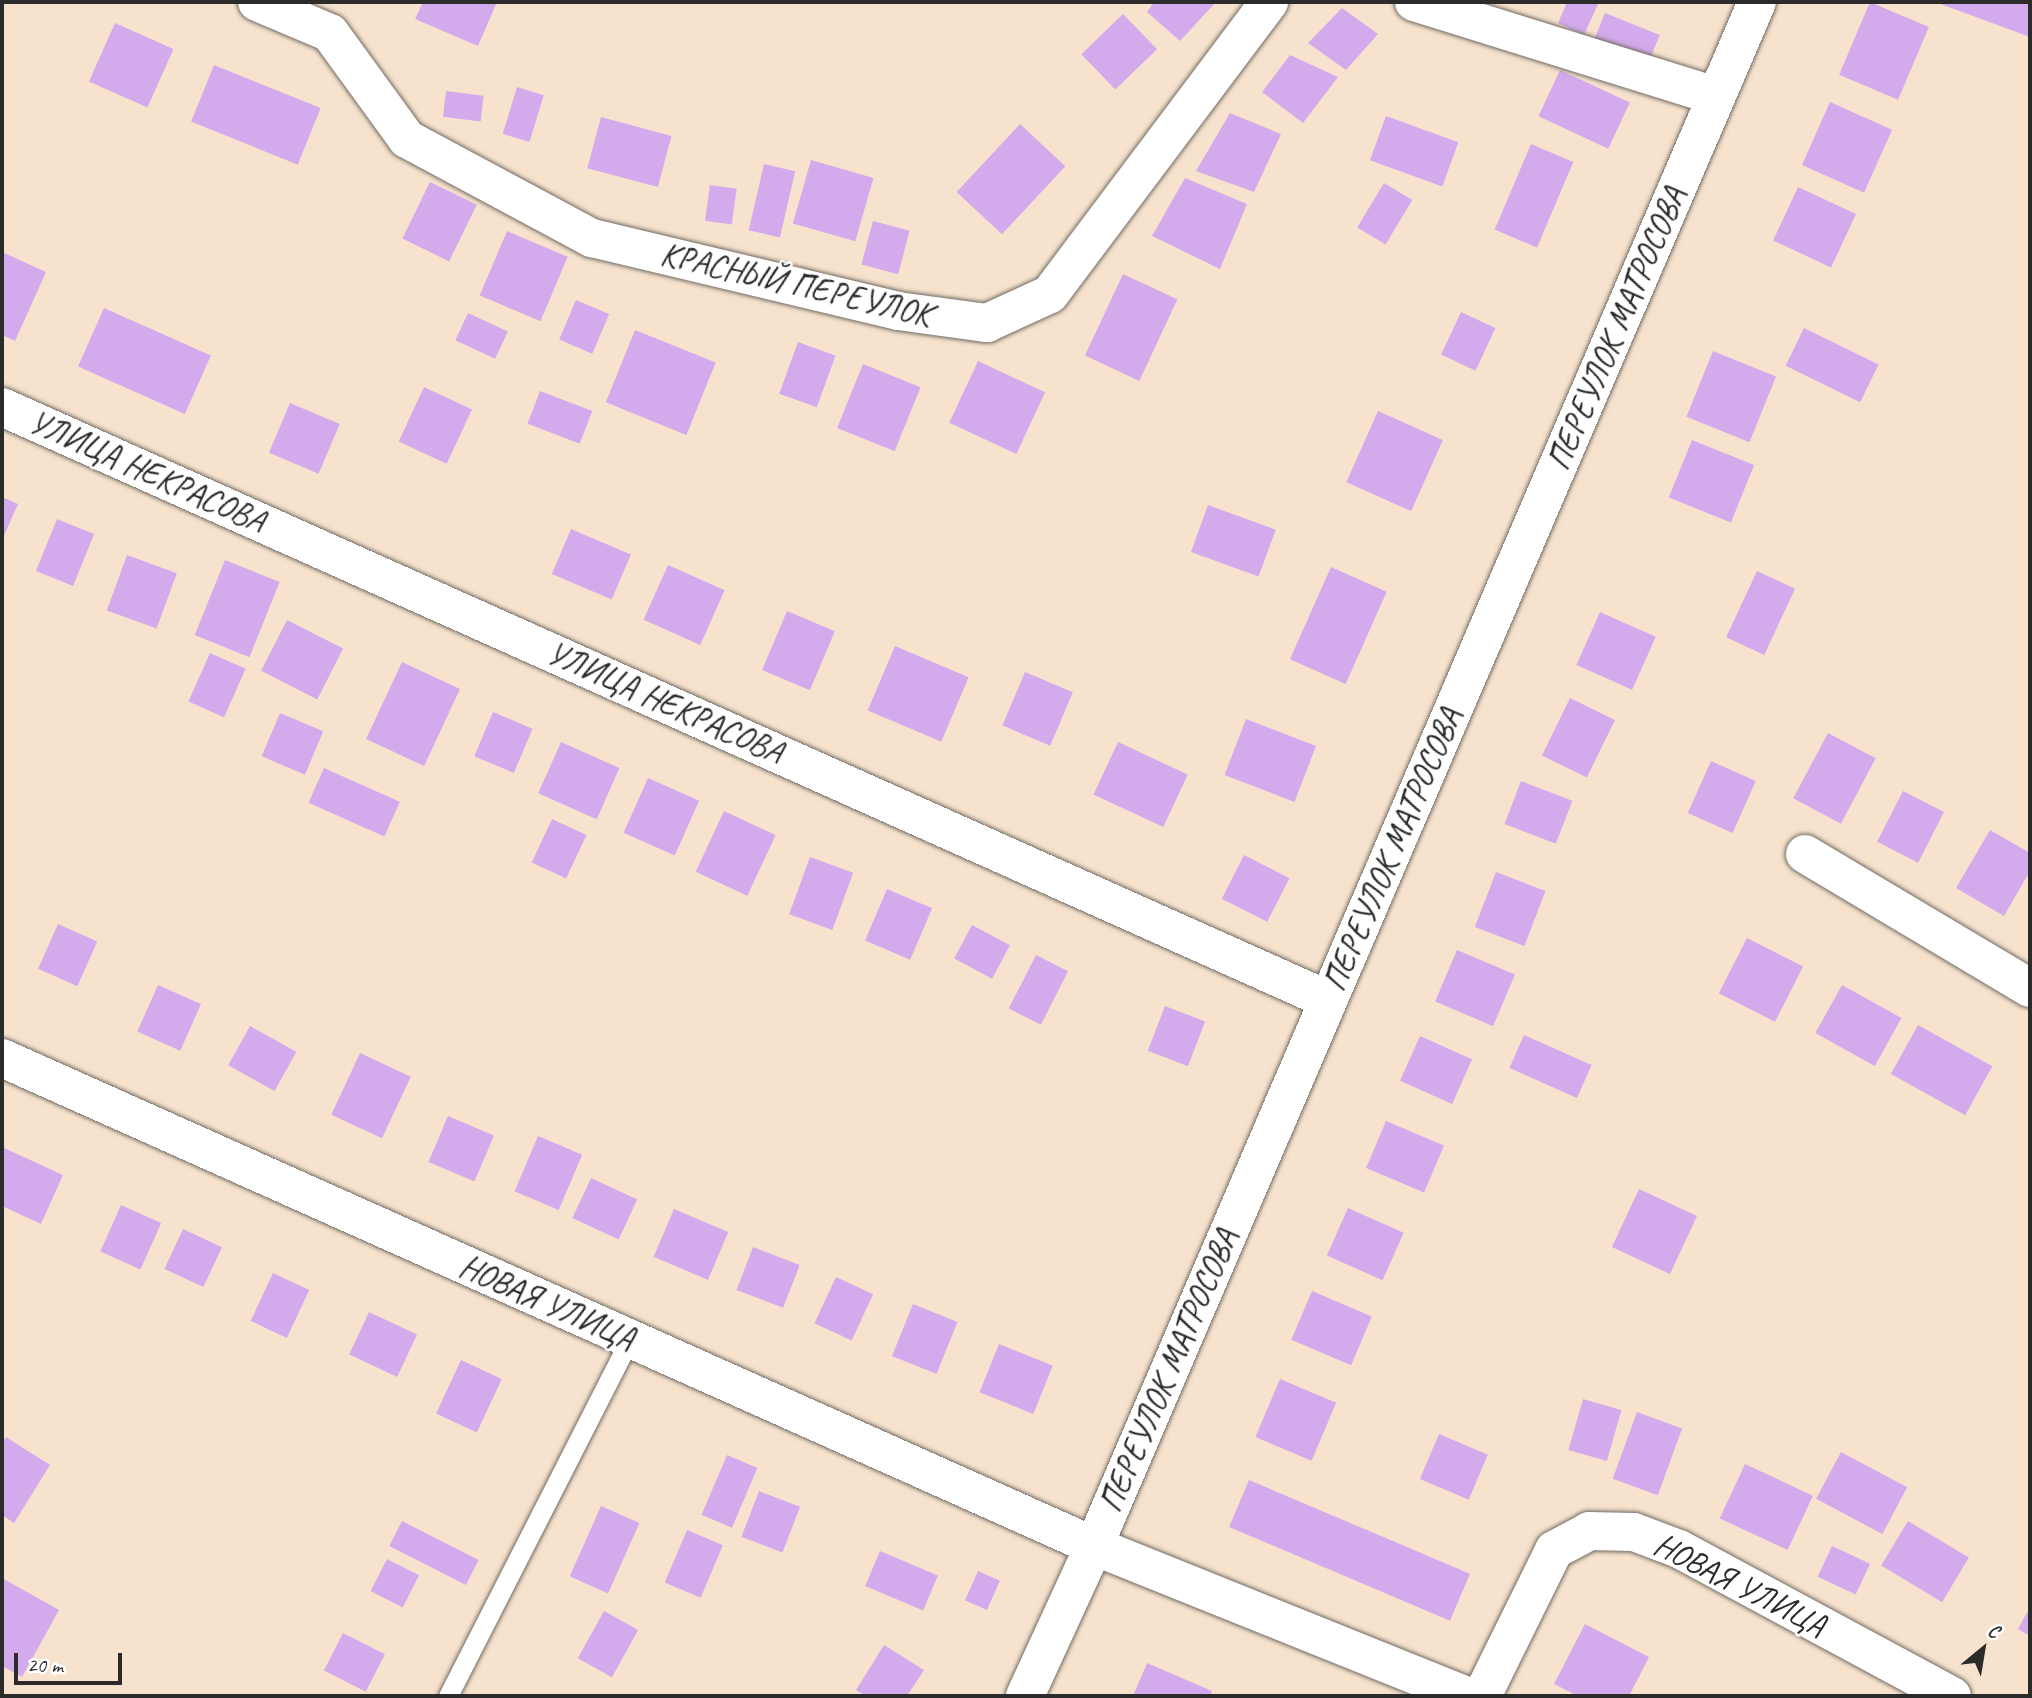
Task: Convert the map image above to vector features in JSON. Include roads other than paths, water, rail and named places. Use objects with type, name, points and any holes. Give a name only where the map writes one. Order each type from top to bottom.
[{"type":"street","name":"КРАСНЫЙ ПЕРЕУЛОК","points":[[257,2],[330,33],[407,139],[592,238],[898,311],[987,324],[1050,294],[1269,2]]},
{"type":"street","points":[[1414,2],[1717,96]]},
{"type":"street","name":"ПЕРЕУЛОК МАТРОСОВА","points":[[1025,1696],[1094,1546],[1757,2]]},
{"type":"street","name":"УЛИЦА НЕКРАСОВА","points":[[2,407],[1328,1000]]},
{"type":"street","points":[[1805,854],[2030,988]]},
{"type":"street","name":"НОВАЯ УЛИЦА","points":[[2,1058],[1094,1546],[1468,1696]]},
{"type":"street","name":"НОВАЯ УЛИЦА","points":[[1482,1696],[1554,1550],[1589,1531],[1634,1532],[1679,1549],[1952,1696]]},
{"type":"lane","points":[[448,1696],[629,1340]]}]
